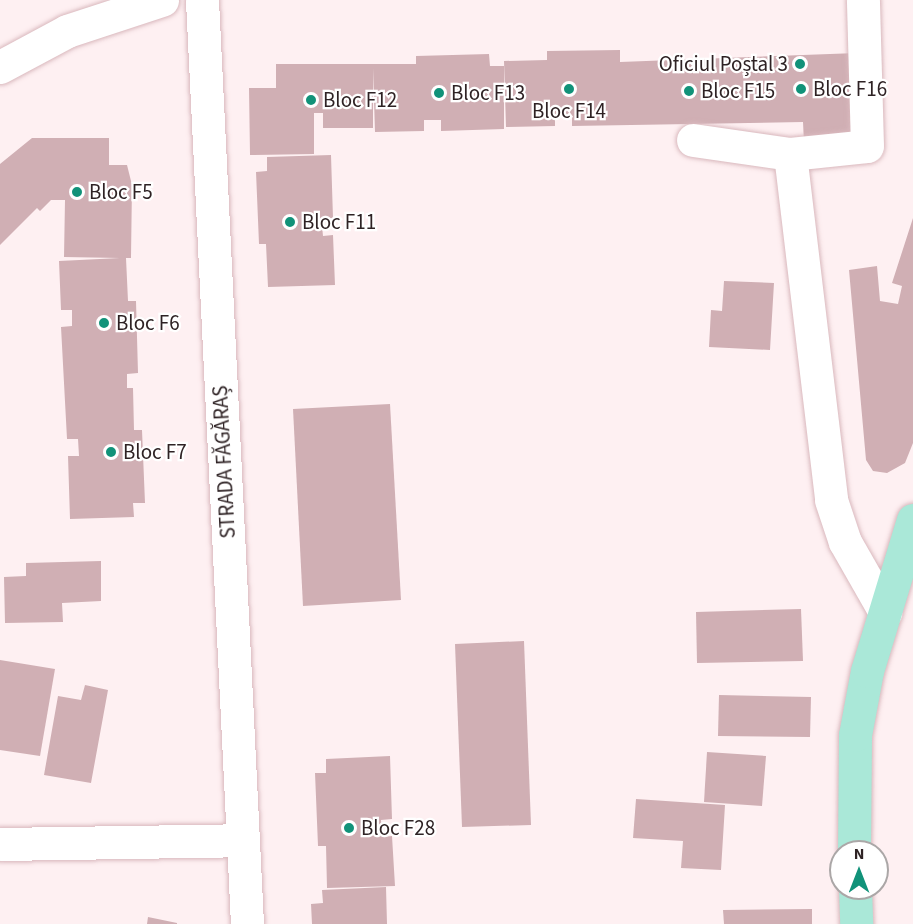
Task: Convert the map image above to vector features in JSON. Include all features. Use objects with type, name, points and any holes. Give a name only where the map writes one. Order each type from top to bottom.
[{"type":"main road","points":[[854,840],[855,735],[867,671],[912,526]]},
{"type":"main road","points":[[855,900],[856,924]]},
{"type":"street","points":[[0,67],[67,31],[162,0]]},
{"type":"street","name":"STRADA FĂGĂRAȘ","points":[[202,0],[247,924]]},
{"type":"street","points":[[693,140],[790,154],[867,146],[863,0]]},
{"type":"street","points":[[790,154],[831,500],[845,542],[885,612]]},
{"type":"street","points":[[0,844],[242,840]]},
{"type":"building","points":[[620,50],[620,62],[857,53],[858,142],[804,143],[803,122],[572,126],[572,116],[555,116],[555,126],[506,127],[504,61],[547,60],[547,51]]},
{"type":"building","points":[[489,54],[490,66],[504,66],[504,129],[441,131],[441,120],[424,120],[424,131],[375,132],[373,68],[373,128],[323,128],[323,113],[314,113],[314,154],[250,155],[249,88],[276,88],[276,64],[416,64],[416,56]]},
{"type":"building","points":[[32,138],[109,138],[109,165],[127,165],[132,185],[131,258],[126,258],[128,301],[136,301],[138,373],[127,374],[127,388],[133,388],[134,430],[142,430],[145,503],[133,503],[134,517],[70,519],[68,456],[79,456],[78,439],[67,439],[61,327],[72,326],[72,310],[61,310],[59,261],[120,258],[64,257],[65,200],[51,200],[40,211],[37,208],[0,245],[0,164]]},
{"type":"building","name":"Bloc F11","points":[[331,155],[333,218],[322,219],[322,226],[323,236],[333,235],[335,285],[268,287],[266,244],[259,244],[256,172],[267,171],[267,157]]},
{"type":"building","points":[[913,218],[913,443],[905,463],[887,473],[873,471],[866,460],[849,270],[877,266],[880,301],[898,304],[902,286],[892,283]]},
{"type":"building","points":[[724,281],[774,283],[770,350],[709,347],[711,310],[722,311]]},
{"type":"building","points":[[390,404],[401,600],[303,606],[293,409]]},
{"type":"building","points":[[101,561],[101,601],[62,603],[63,622],[5,623],[4,577],[26,576],[26,563]]},
{"type":"building","points":[[801,609],[803,661],[697,663],[696,612]]},
{"type":"building","points":[[524,641],[531,825],[462,827],[455,644]]},
{"type":"building","points":[[0,660],[55,669],[40,756],[0,750]]},
{"type":"building","points":[[85,685],[108,690],[91,783],[44,775],[58,696],[81,700]]},
{"type":"building","points":[[719,695],[811,697],[810,737],[718,736]]},
{"type":"building","points":[[707,752],[766,756],[762,806],[704,802]]},
{"type":"building","name":"Bloc F28","points":[[390,756],[392,819],[381,820],[382,837],[392,836],[395,886],[327,888],[326,846],[318,846],[315,773],[326,773],[326,759]]},
{"type":"building","points":[[636,799],[725,805],[721,870],[681,868],[683,841],[633,838]]},
{"type":"building","points":[[386,887],[387,924],[312,924],[311,904],[323,903],[322,890]]},
{"type":"building","points":[[812,909],[812,924],[724,924],[723,910]]},
{"type":"building","points":[[148,917],[177,923],[177,924],[147,924]]},
{"type":"place","name":"Oficiul Poștal 3","points":[[800,64]]},
{"type":"place","name":"Bloc F14","points":[[569,89]]},
{"type":"place","name":"Bloc F16","points":[[801,89]]},
{"type":"place","name":"Bloc F15","points":[[689,91]]},
{"type":"place","name":"Bloc F13","points":[[439,93]]},
{"type":"place","name":"Bloc F12","points":[[311,100]]},
{"type":"place","name":"Bloc F5","points":[[77,192]]},
{"type":"place","name":"Bloc F11","points":[[290,222]]},
{"type":"place","name":"Bloc F6","points":[[104,323]]},
{"type":"place","name":"Bloc F7","points":[[111,452]]},
{"type":"place","name":"Bloc F28","points":[[349,828]]}]
